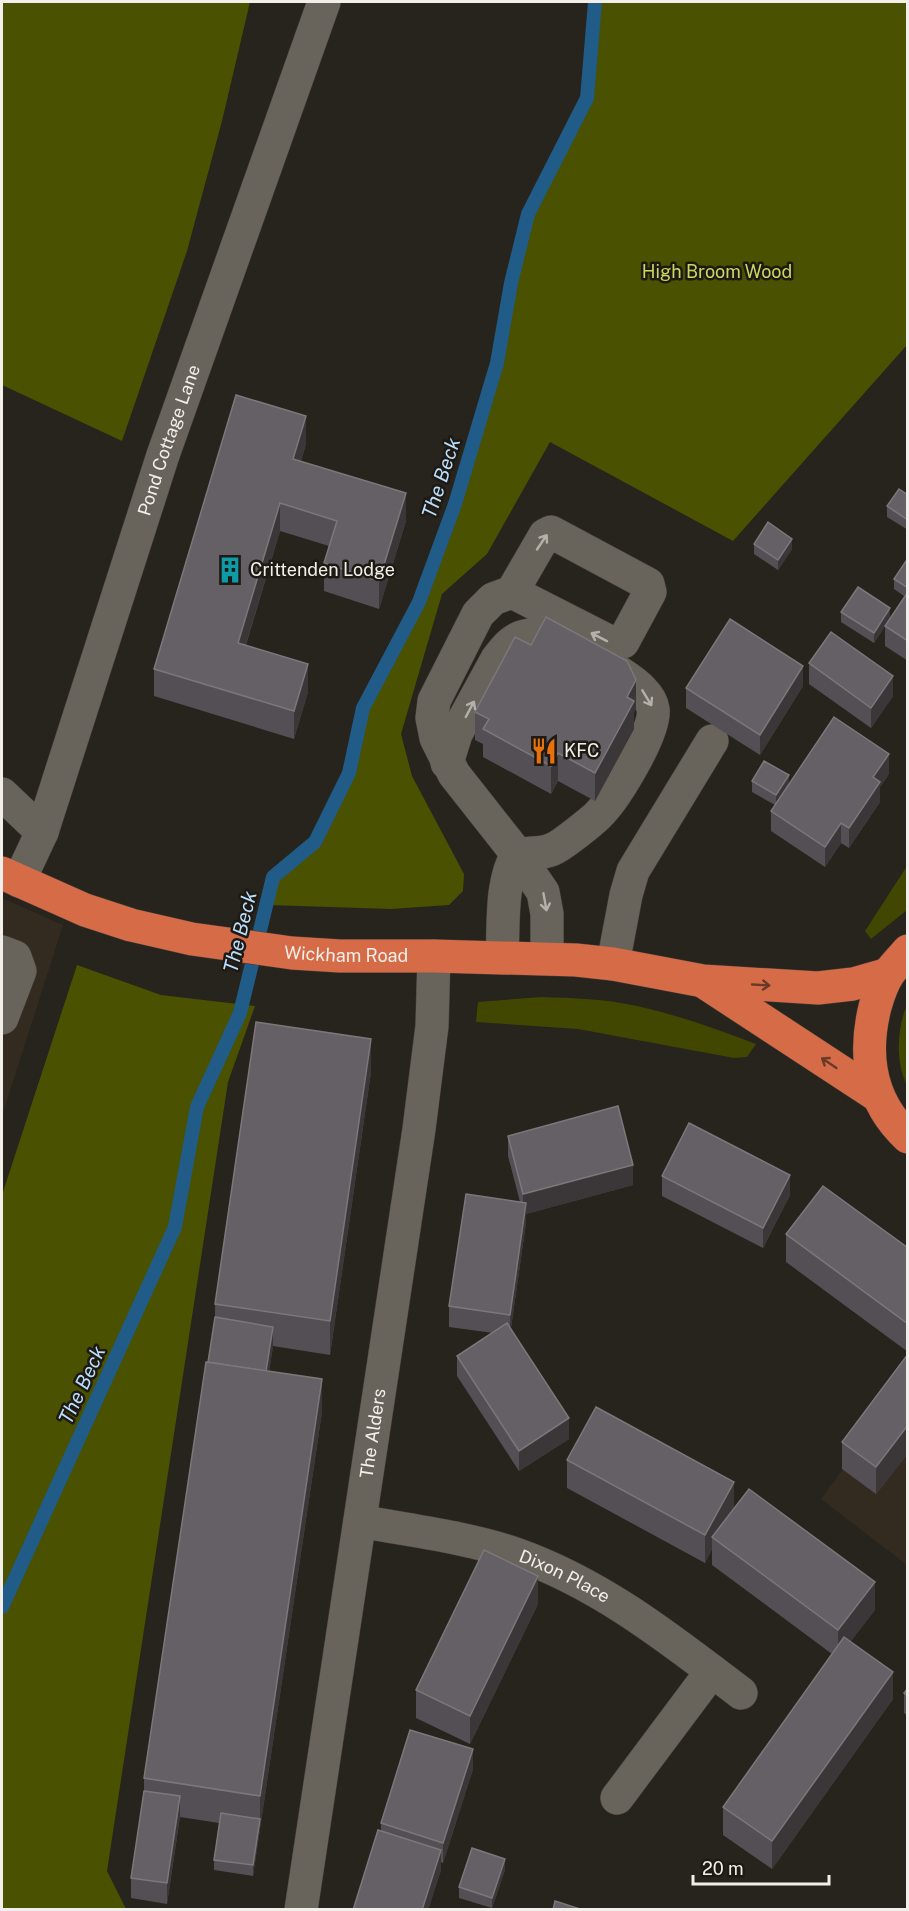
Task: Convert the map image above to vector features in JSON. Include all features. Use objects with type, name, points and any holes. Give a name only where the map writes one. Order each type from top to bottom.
[{"type":"highway","name":"Wickham Road","points":[[10,877],[85,910],[123,923],[219,943],[292,953],[340,956],[547,958],[613,964],[703,981],[818,988],[854,984],[898,963]]},
{"type":"highway","points":[[898,963],[877,1000],[869,1030],[869,1059],[878,1096],[898,1127],[908,1137]]},
{"type":"highway","name":"Wickham Road","points":[[703,981],[878,1096]]},
{"type":"street","name":"Pond Cottage Lane","points":[[10,877],[42,832],[163,455],[324,2]]},
{"type":"street","points":[[512,592],[494,599],[478,614],[434,701],[432,718],[436,738],[454,774],[517,854],[543,892],[547,914],[547,958]]},
{"type":"street","points":[[447,763],[456,734],[497,658],[517,638],[530,634],[557,639],[627,677],[642,689],[654,711],[653,724],[646,741],[611,800],[599,814],[552,850],[517,854]]},
{"type":"street","points":[[613,964],[626,895],[633,872],[712,741]]},
{"type":"street","points":[[2,794],[42,832]]},
{"type":"street","points":[[502,957],[507,886],[512,862],[517,854]]},
{"type":"street","points":[[2,952],[15,957],[20,971],[2,1018]]},
{"type":"street","name":"The Alders","points":[[301,1910],[419,1129],[432,1026],[435,989],[434,956]]},
{"type":"street","name":"Dixon Place","points":[[360,1521],[475,1542],[516,1554],[565,1574],[615,1601],[660,1631],[741,1692]]},
{"type":"street","points":[[617,1798],[712,1671]]},
{"type":"shaded area","points":[[2,898],[63,925],[2,1116]]},
{"type":"shaded area","points":[[907,1382],[907,1565],[821,1499]]},
{"type":"green space","points":[[2,2],[250,2],[222,121],[187,251],[122,441],[2,385]]},
{"type":"green space","name":"High Broom Wood","points":[[596,2],[907,2],[907,345],[733,541],[550,442],[487,554],[442,594],[401,734],[412,776],[464,874],[463,891],[449,905],[391,909],[268,905],[277,876],[316,849],[352,775],[366,709],[420,605],[458,506],[500,364],[511,286],[531,214],[589,100]]},
{"type":"green space","points":[[907,866],[907,910],[871,939],[865,931]]},
{"type":"green space","points":[[77,965],[161,995],[255,1006],[228,1082],[107,1871],[126,1909],[2,1909],[2,1195]]},
{"type":"green space","points":[[541,997],[601,1000],[637,1006],[697,1023],[756,1044],[747,1057],[734,1058],[578,1029],[476,1022],[478,1002]]},
{"type":"green space","points":[[907,1005],[907,1085],[899,1056],[899,1034]]},
{"type":"building","name":"Crittenden Lodge","points":[[236,395],[306,416],[293,459],[406,493],[379,581],[324,563],[337,521],[280,503],[238,643],[308,664],[294,711],[154,669]]},
{"type":"building","points":[[899,489],[908,495],[908,520],[887,506]]},
{"type":"building","points":[[768,522],[792,539],[778,560],[754,544]]},
{"type":"building","points":[[908,558],[908,588],[894,579]]},
{"type":"building","points":[[858,587],[890,608],[874,633],[841,612]]},
{"type":"building","points":[[908,592],[908,641],[885,626]]},
{"type":"building","points":[[546,617],[627,661],[636,680],[627,697],[634,701],[595,773],[558,753],[551,766],[483,729],[489,719],[475,712],[515,637],[531,645]]},
{"type":"building","points":[[730,619],[803,666],[760,735],[686,688]]},
{"type":"building","points":[[831,632],[893,676],[871,708],[809,663]]},
{"type":"building","points":[[834,717],[889,754],[873,777],[880,782],[849,828],[841,823],[825,847],[771,811]]},
{"type":"building","points":[[764,761],[789,775],[776,795],[752,781]]},
{"type":"building","points":[[256,1022],[371,1039],[330,1321],[215,1304]]},
{"type":"building","points":[[618,1106],[633,1165],[523,1194],[508,1136]]},
{"type":"building","points":[[689,1123],[790,1175],[763,1228],[662,1176]]},
{"type":"building","points":[[823,1186],[908,1248],[908,1324],[786,1234]]},
{"type":"building","points":[[466,1194],[526,1203],[510,1315],[449,1306]]},
{"type":"building","points":[[215,1317],[273,1327],[266,1371],[208,1362]]},
{"type":"building","points":[[507,1323],[569,1418],[519,1451],[457,1356]]},
{"type":"building","points":[[908,1354],[908,1425],[876,1467],[842,1442]]},
{"type":"building","points":[[206,1362],[322,1379],[260,1796],[144,1778]]},
{"type":"building","points":[[596,1407],[734,1482],[705,1535],[567,1460]]},
{"type":"building","points":[[749,1489],[875,1582],[838,1630],[712,1537]]},
{"type":"building","points":[[484,1550],[538,1576],[470,1716],[416,1690]]},
{"type":"building","points":[[844,1637],[893,1672],[772,1841],[723,1807]]},
{"type":"building","points":[[410,1730],[473,1749],[443,1843],[381,1823]]},
{"type":"building","points":[[144,1791],[180,1796],[167,1883],[131,1878]]},
{"type":"building","points":[[221,1813],[260,1819],[253,1865],[214,1860]]},
{"type":"building","points":[[378,1830],[441,1850],[422,1910],[353,1910]]},
{"type":"building","points":[[472,1848],[505,1859],[492,1898],[459,1887]]},
{"type":"building","points":[[555,1901],[583,1910],[553,1910]]},
{"type":"waterway","name":"The Beck","points":[[2,1607],[175,1227],[197,1107],[240,1013],[273,877],[315,842],[349,773],[363,708],[419,602],[455,504],[497,363],[511,283],[528,214],[587,98],[595,2]]},
{"type":"place","name":"Crittenden Lodge","points":[[230,570]]},
{"type":"place","name":"KFC","points":[[544,751]]}]
